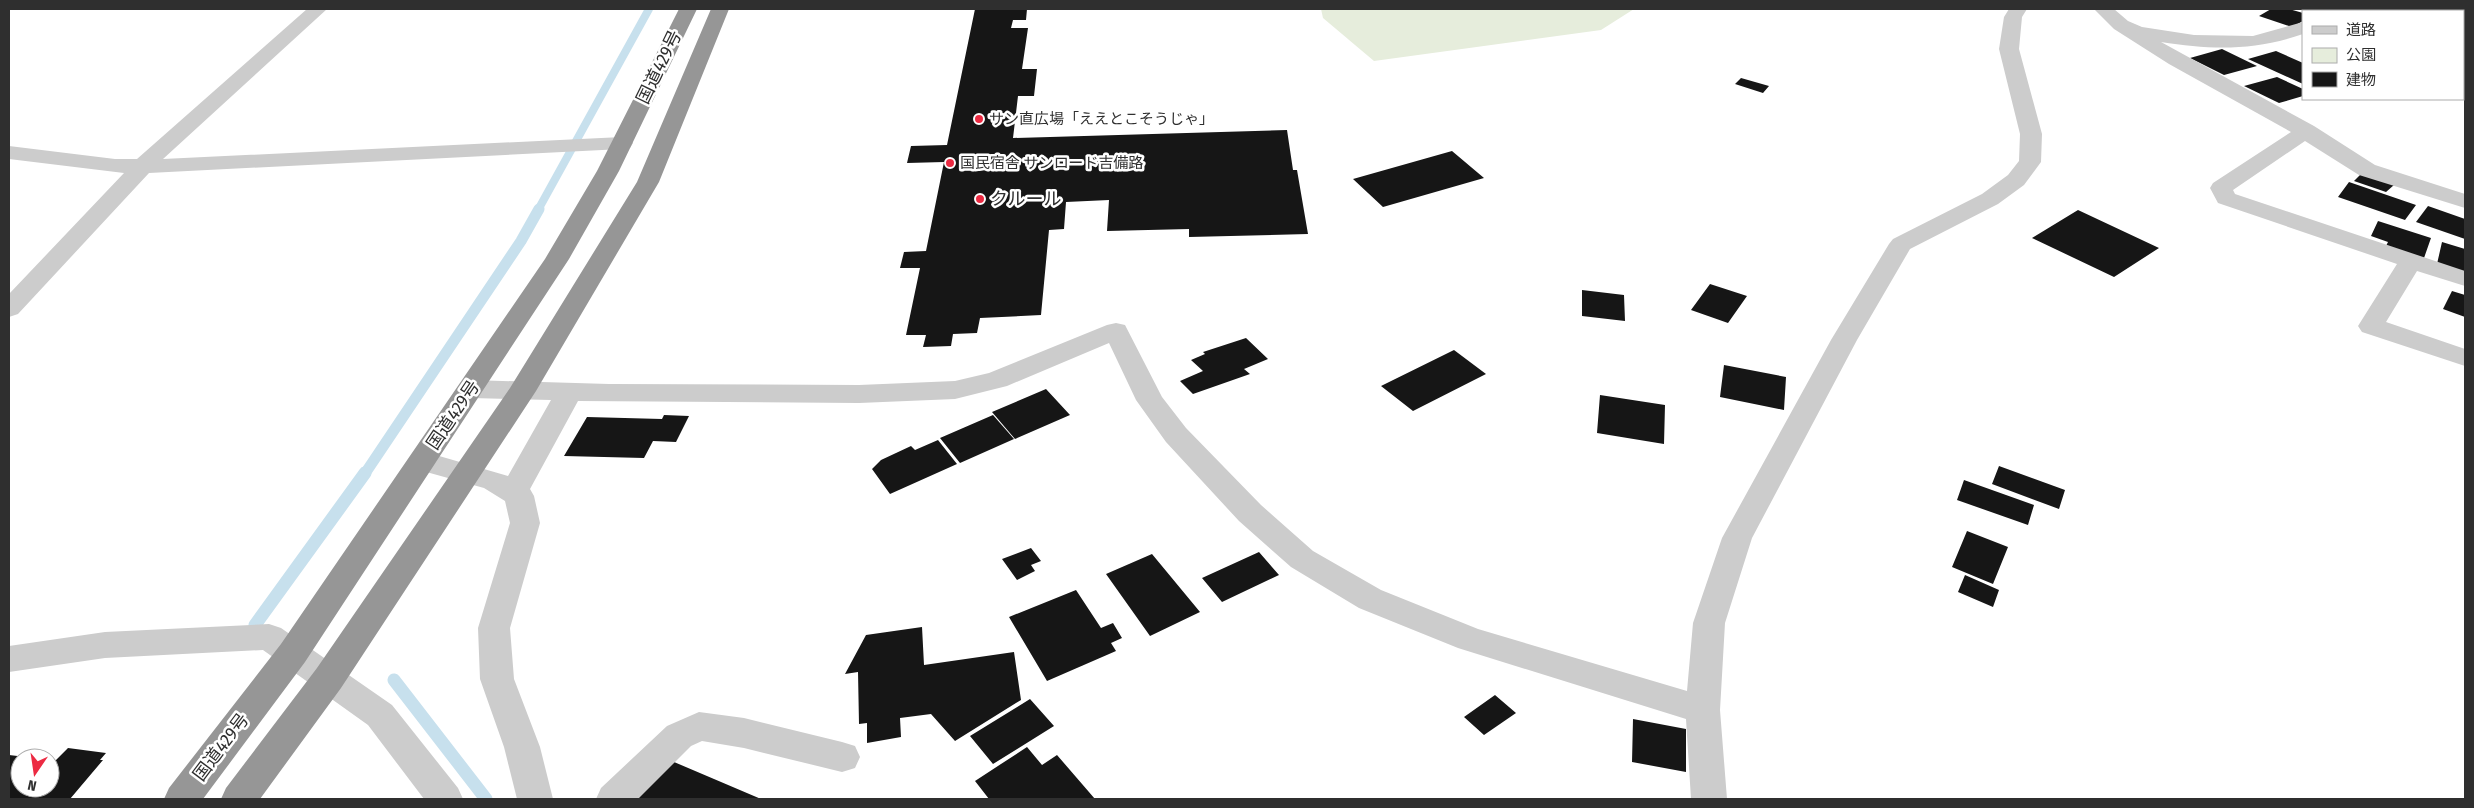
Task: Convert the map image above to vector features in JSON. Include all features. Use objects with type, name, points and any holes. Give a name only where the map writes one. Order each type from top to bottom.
[{"type":"highway","name":"国道429号","points":[[182,799],[293,653],[557,259],[608,171],[688,9]]},
{"type":"highway","name":"国道429号","points":[[239,799],[329,678],[468,474],[522,391],[648,182],[720,9]]},
{"type":"street","points":[[9,309],[143,166],[318,9]]},
{"type":"street","points":[[1710,799],[1703,710],[1709,623],[1737,538],[1844,340],[1901,244],[1990,198],[2016,180],[2030,162],[2030,134],[2009,49],[2013,18],[2018,9]]},
{"type":"street","points":[[2103,9],[2123,26],[2176,60],[2306,131],[2367,170],[2465,201]]},
{"type":"street","points":[[2123,26],[2166,36],[2239,44],[2265,41],[2302,28]]},
{"type":"street","points":[[2306,131],[2221,188],[2226,198],[2465,279]]},
{"type":"street","points":[[9,152],[116,166],[164,166],[622,143]]},
{"type":"street","points":[[2411,261],[2372,326],[2465,358]]},
{"type":"street","points":[[471,389],[569,393],[859,394],[955,390],[997,380],[1116,331],[1150,400],[1176,435],[1250,513],[1302,559],[1370,599],[1470,639],[1703,710]]},
{"type":"street","points":[[513,492],[569,393]]},
{"type":"street","points":[[422,462],[494,481],[519,496],[525,523],[494,628],[497,679],[522,747],[535,799]]},
{"type":"street","points":[[9,659],[105,645],[268,637],[380,715],[445,799]]},
{"type":"street","points":[[614,799],[679,736],[699,726],[744,733],[842,756]]},
{"type":"green space","points":[[1321,9],[1634,9],[1601,30],[1374,61],[1323,18]]},
{"type":"building","points":[[975,9],[1027,9],[1026,20],[1013,20],[1011,28],[1028,28],[1022,69],[1037,69],[1034,96],[1018,96],[1013,138],[1287,130],[1293,170],[1297,170],[1308,234],[1189,237],[1189,229],[1107,231],[1109,200],[1066,202],[1064,229],[1049,230],[1041,315],[980,318],[977,333],[953,334],[951,346],[923,347],[926,335],[906,335],[920,268],[900,268],[904,252],[926,251],[944,162],[907,163],[911,146],[947,145]]},
{"type":"building","points":[[2271,9],[2289,9],[2302,13],[2302,22],[2292,27],[2259,16]]},
{"type":"building","points":[[2383,9],[2426,10],[2384,10]]},
{"type":"building","points":[[2465,9],[2465,19],[2464,10],[2431,10]]},
{"type":"building","points":[[2222,49],[2257,66],[2224,75],[2190,58]]},
{"type":"building","points":[[2276,51],[2302,63],[2302,84],[2248,59]]},
{"type":"building","points":[[2277,77],[2302,89],[2302,96],[2279,103],[2244,86]]},
{"type":"building","points":[[1741,78],[1769,86],[1763,93],[1735,84]]},
{"type":"building","points":[[1452,151],[1484,178],[1383,207],[1353,179]]},
{"type":"building","points":[[2362,173],[2394,185],[2386,192],[2354,181]]},
{"type":"building","points":[[2349,182],[2416,205],[2405,220],[2338,197]]},
{"type":"building","points":[[2428,206],[2465,219],[2465,239],[2416,222]]},
{"type":"building","points":[[2078,210],[2159,248],[2114,277],[2032,238]]},
{"type":"building","points":[[2378,221],[2431,238],[2424,258],[2386,246],[2388,242],[2371,236]]},
{"type":"building","points":[[2442,242],[2465,249],[2465,272],[2437,264]]},
{"type":"building","points":[[1710,284],[1747,296],[1728,323],[1691,310]]},
{"type":"building","points":[[1582,290],[1624,295],[1625,321],[1582,316]]},
{"type":"building","points":[[2452,291],[2465,295],[2465,317],[2443,309]]},
{"type":"building","points":[[1246,338],[1268,359],[1244,369],[1250,374],[1193,394],[1180,381],[1203,371],[1191,360],[1205,354],[1203,352]]},
{"type":"building","points":[[1454,350],[1486,374],[1413,411],[1381,386]]},
{"type":"building","points":[[1724,365],[1786,377],[1784,410],[1720,397]]},
{"type":"building","points":[[1046,389],[1070,415],[1015,439],[992,412]]},
{"type":"building","points":[[1600,395],[1665,405],[1664,444],[1597,433]]},
{"type":"building","points":[[664,415],[689,416],[676,442],[653,441],[644,458],[564,456],[587,417],[662,419]]},
{"type":"building","points":[[993,415],[1014,439],[960,463],[940,438]]},
{"type":"building","points":[[938,440],[957,464],[890,494],[872,469],[881,460],[911,446],[915,450]]},
{"type":"building","points":[[1999,466],[2065,490],[2059,509],[1992,484]]},
{"type":"building","points":[[1964,480],[2034,505],[2028,525],[1957,500]]},
{"type":"building","points":[[1967,531],[2008,547],[1993,584],[1952,567]]},
{"type":"building","points":[[1031,548],[1041,561],[1031,565],[1035,571],[1017,580],[1002,559]]},
{"type":"building","points":[[1259,552],[1279,575],[1222,602],[1202,578]]},
{"type":"building","points":[[1152,554],[1200,612],[1150,636],[1106,574]]},
{"type":"building","points":[[1965,575],[1999,590],[1993,607],[1958,592]]},
{"type":"building","points":[[1076,590],[1101,628],[1113,623],[1122,638],[1111,643],[1116,651],[1047,681],[1009,617]]},
{"type":"building","points":[[922,627],[924,665],[1014,652],[1021,700],[955,741],[931,714],[900,718],[901,737],[867,743],[867,723],[859,724],[858,672],[845,674],[866,635]]},
{"type":"building","points":[[1495,695],[1516,713],[1484,735],[1464,717]]},
{"type":"building","points":[[1030,699],[1054,726],[993,764],[970,736]]},
{"type":"building","points":[[1633,719],[1686,729],[1686,772],[1632,762]]},
{"type":"building","points":[[1027,747],[1042,765],[1057,755],[1095,799],[989,799],[975,781]]},
{"type":"building","points":[[68,748],[106,753],[100,760],[103,760],[70,799],[9,799],[9,755],[10,798],[60,798],[60,756]]},
{"type":"building","points":[[667,759],[761,799],[632,799]]},
{"type":"waterway","points":[[538,210],[649,9]]},
{"type":"waterway","points":[[364,475],[521,241],[539,209]]},
{"type":"waterway","points":[[255,625],[365,473]]},
{"type":"waterway","points":[[394,680],[486,799]]},
{"type":"place","name":"サン直広場「ええとこそうじゃ」","points":[[979,119]]},
{"type":"place","name":"国民宿舎 サンロード吉備路","points":[[950,163]]},
{"type":"place","name":"クルール","points":[[980,199]]}]
